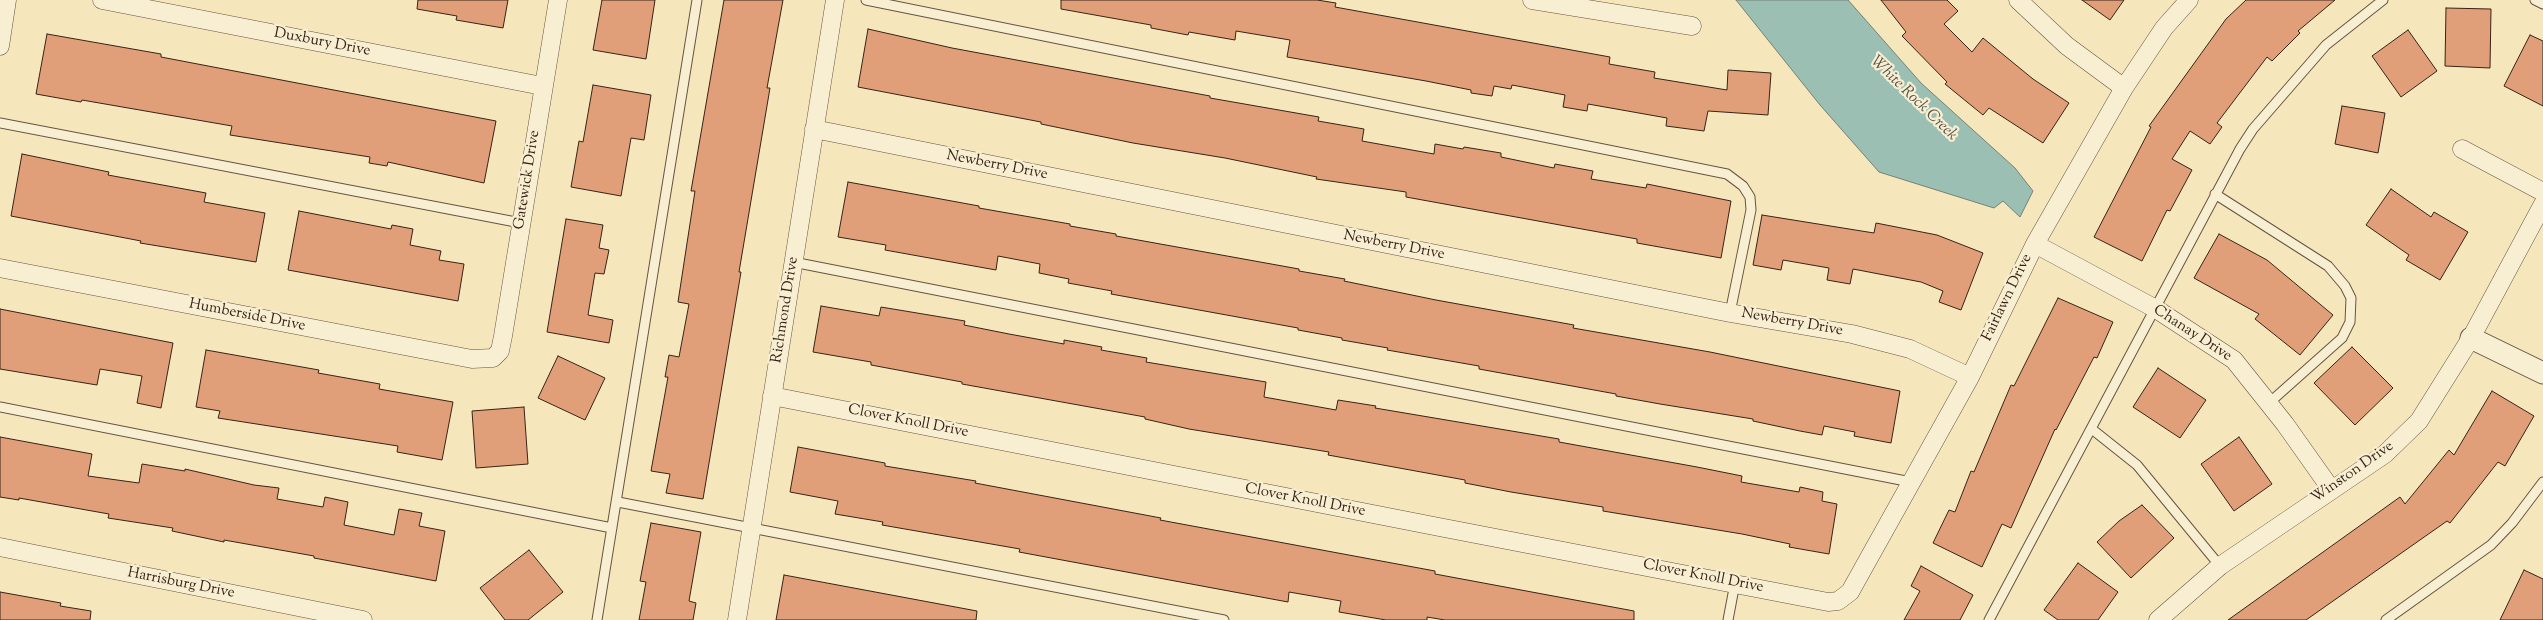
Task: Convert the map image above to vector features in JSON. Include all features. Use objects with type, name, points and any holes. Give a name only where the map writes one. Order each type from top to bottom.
[{"type":"street","points":[[0,46],[7,0]]},
{"type":"street","name":"Duxbury Drive","points":[[102,0],[542,86]]},
{"type":"street","name":"Gatewick Drive","points":[[493,358],[500,351],[503,336],[542,86],[558,0]]},
{"type":"street","name":"Richmond Drive","points":[[737,620],[834,0]]},
{"type":"street","points":[[1532,0],[1692,26]]},
{"type":"street","points":[[2018,0],[2067,46],[2124,88]]},
{"type":"street","name":"Fairlawn Drive","points":[[1838,602],[1850,592],[1970,377],[2035,244],[2124,88],[2164,28],[2189,0]]},
{"type":"street","name":"Newberry Drive","points":[[814,129],[1730,313],[1852,334],[1897,345],[1970,377]]},
{"type":"street","points":[[2462,149],[2543,192]]},
{"type":"street","name":"Winston Drive","points":[[2158,620],[2220,566],[2385,454],[2419,421],[2471,338],[2543,204]]},
{"type":"street","name":"Chanay Drive","points":[[2035,244],[2156,309],[2234,360],[2269,404],[2331,489]]},
{"type":"street","name":"Humberside Drive","points":[[0,268],[472,359],[493,358]]},
{"type":"street","points":[[2471,338],[2543,373]]},
{"type":"street","name":"Clover Knoll Drive","points":[[772,396],[1828,602],[1838,602]]},
{"type":"street","name":"Harrisburg Drive","points":[[0,548],[363,620]]},
{"type":"lane","points":[[598,620],[697,0]]},
{"type":"lane","points":[[866,0],[1727,174],[1744,186],[1750,197],[1751,210],[1730,313]]},
{"type":"lane","points":[[1989,620],[2092,430],[2215,194],[2253,129],[2326,45],[2383,0]]},
{"type":"lane","points":[[2535,0],[2543,4]]},
{"type":"lane","points":[[0,123],[521,223]]},
{"type":"lane","points":[[2215,194],[2328,266],[2345,286],[2351,298],[2350,322],[2342,338],[2269,404]]},
{"type":"lane","points":[[793,262],[1911,482]]},
{"type":"lane","points":[[0,407],[612,528]]},
{"type":"lane","points":[[2092,430],[2136,465],[2220,566]]},
{"type":"lane","points":[[2386,620],[2491,545],[2512,523],[2543,482]]},
{"type":"lane","points":[[618,502],[1224,620]]},
{"type":"lane","points":[[1728,620],[1735,583]]},
{"type":"water","name":"White Rock Creek","points":[[1736,0],[1848,0],[1921,83],[2015,168],[2033,191],[2020,217],[2003,201],[1994,208],[1879,172],[1820,105]]},
{"type":"building","points":[[418,0],[508,0],[503,28],[456,20],[457,16],[417,9]]},
{"type":"building","points":[[602,0],[655,0],[646,59],[593,50]]},
{"type":"building","points":[[724,0],[783,0],[767,88],[770,88],[703,499],[666,493],[670,474],[651,471],[668,377],[665,377],[669,355],[679,357],[689,304],[678,302],[695,191],[691,191]]},
{"type":"building","points":[[1061,0],[1317,0],[1336,3],[1335,7],[1610,57],[1609,64],[1655,72],[1654,78],[1727,90],[1728,70],[1771,73],[1768,115],[1708,111],[1704,131],[1666,126],[1667,118],[1588,104],[1587,111],[1563,107],[1565,95],[1512,85],[1511,89],[1494,86],[1492,96],[1471,93],[1471,90],[1426,81],[1287,57],[1290,40],[1236,31],[1235,40],[1189,32],[1188,35],[1151,28],[1151,25],[1061,9]]},
{"type":"building","points":[[1881,0],[1947,0],[1958,11],[1944,24],[1972,52],[1983,38],[2033,79],[2069,103],[2043,143],[1989,108],[1983,115],[1945,84],[1947,82],[1902,36],[1906,32]]},
{"type":"building","points":[[2082,0],[2124,0],[2110,20]]},
{"type":"building","points":[[2246,0],[2335,0],[2298,31],[2300,33],[2272,61],[2267,57],[2217,123],[2222,127],[2210,144],[2190,131],[2172,159],[2192,170],[2170,211],[2167,210],[2142,261],[2094,237],[2151,127],[2149,126],[2226,19]]},
{"type":"building","points":[[2446,8],[2491,9],[2490,68],[2445,66]]},
{"type":"building","points":[[868,29],[952,48],[1319,117],[1318,121],[1364,129],[1362,141],[1434,154],[1435,144],[1501,153],[1501,157],[1554,168],[1555,164],[1593,171],[1591,179],[1646,188],[1647,184],[1731,201],[1721,258],[1637,243],[1637,239],[1406,197],[1406,192],[1316,179],[1317,177],[1225,158],[1133,143],[1041,124],[1041,122],[858,87]]},
{"type":"building","points":[[2408,30],[2437,71],[2401,97],[2372,56]]},
{"type":"building","points":[[47,34],[161,54],[161,57],[496,121],[484,183],[388,162],[387,166],[369,163],[370,157],[230,135],[232,126],[36,94]]},
{"type":"building","points":[[2530,35],[2543,41],[2543,106],[2504,86]]},
{"type":"building","points":[[593,85],[651,95],[644,140],[631,138],[621,196],[571,187],[579,141],[583,142]]},
{"type":"building","points":[[2342,106],[2385,113],[2378,153],[2335,144]]},
{"type":"building","points":[[22,154],[109,172],[108,175],[206,193],[204,202],[265,213],[256,262],[140,243],[141,241],[11,216]]},
{"type":"building","points":[[848,182],[1070,224],[1070,226],[1116,234],[1116,236],[1299,269],[1299,271],[1345,279],[1344,281],[1436,300],[1574,325],[1573,328],[1710,352],[1900,391],[1891,443],[1854,436],[1855,432],[1824,426],[1822,435],[1753,421],[1753,419],[1616,396],[1616,394],[1479,369],[1479,366],[1387,350],[1388,348],[1342,340],[1342,338],[1298,330],[1298,328],[1111,294],[1112,291],[1068,283],[1069,279],[1039,273],[1040,264],[998,256],[996,270],[885,250],[886,245],[838,237]]},
{"type":"building","points":[[2391,189],[2431,217],[2434,212],[2468,232],[2440,280],[2406,260],[2409,255],[2366,225]]},
{"type":"building","points":[[299,211],[391,229],[392,225],[413,229],[410,245],[441,251],[439,260],[464,264],[458,301],[288,270]]},
{"type":"building","points":[[1762,215],[1874,233],[1876,223],[1937,235],[1983,253],[1961,310],[1939,302],[1943,291],[1921,282],[1853,269],[1850,284],[1827,280],[1829,268],[1783,260],[1781,270],[1753,265]]},
{"type":"building","points":[[566,219],[603,225],[599,248],[609,250],[604,274],[595,273],[588,315],[613,320],[609,343],[547,332]]},
{"type":"building","points":[[2219,234],[2267,260],[2333,315],[2300,355],[2255,319],[2259,314],[2194,278]]},
{"type":"building","points":[[2058,298],[2113,322],[2097,358],[2094,357],[2055,429],[2011,528],[2002,524],[1982,567],[1933,543],[1949,510],[1955,512],[1971,471],[1974,472],[2011,385],[2014,386]]},
{"type":"building","points":[[821,306],[879,316],[881,307],[965,321],[964,325],[1009,334],[1064,344],[1064,340],[1102,347],[1101,350],[1147,358],[1146,362],[1266,382],[1264,397],[1336,410],[1338,400],[1376,406],[1375,408],[1559,439],[1559,442],[1742,476],[1741,482],[1799,492],[1800,487],[1823,492],[1822,501],[1837,504],[1829,554],[1789,547],[1790,544],[1742,534],[1603,511],[1603,507],[1465,483],[1465,480],[1328,455],[1329,452],[1189,429],[1145,419],[1145,417],[962,384],[962,382],[871,365],[871,362],[813,352]]},
{"type":"building","points":[[0,309],[173,343],[161,408],[137,403],[142,376],[100,369],[97,385],[0,369]]},
{"type":"building","points":[[2352,347],[2393,388],[2355,425],[2314,383]]},
{"type":"building","points":[[206,350],[319,370],[318,373],[380,384],[379,389],[453,402],[442,460],[397,452],[398,446],[218,418],[220,411],[196,407]]},
{"type":"building","points":[[558,356],[605,378],[585,420],[538,398]]},
{"type":"building","points":[[2158,368],[2206,400],[2180,438],[2133,407]]},
{"type":"building","points":[[2492,391],[2534,416],[2505,466],[2498,462],[2450,523],[2447,521],[2306,620],[2228,620],[2400,497],[2405,504],[2449,450],[2454,455]]},
{"type":"building","points":[[524,407],[528,464],[476,468],[472,411]]},
{"type":"building","points":[[0,437],[92,454],[88,476],[139,483],[142,464],[185,471],[185,469],[254,485],[279,488],[277,499],[323,507],[325,497],[348,502],[344,525],[394,535],[399,509],[422,513],[419,526],[445,531],[436,581],[314,558],[314,556],[224,540],[224,542],[172,531],[173,528],[108,518],[109,514],[19,498],[19,500],[0,497]]},
{"type":"building","points":[[2239,437],[2272,484],[2234,511],[2201,464]]},
{"type":"building","points":[[798,447],[885,463],[885,466],[976,481],[975,483],[1161,518],[1160,520],[1435,571],[1435,574],[1634,611],[1634,620],[1445,620],[1427,617],[1427,620],[1386,620],[1339,612],[1341,601],[1289,592],[1288,602],[1019,552],[1020,549],[882,525],[883,522],[835,514],[838,501],[790,492]]},
{"type":"building","points":[[2142,505],[2174,538],[2131,578],[2097,542],[2119,521]]},
{"type":"building","points":[[651,523],[701,532],[689,601],[696,603],[693,620],[639,620],[646,582],[640,581]]},
{"type":"building","points":[[529,550],[563,592],[528,620],[505,620],[480,588]]},
{"type":"building","points":[[2078,563],[2118,592],[2098,620],[2058,620],[2044,610]]},
{"type":"building","points":[[1921,566],[1973,595],[1960,620],[1904,620],[1920,591],[1911,586]]},
{"type":"building","points":[[2524,570],[2543,579],[2543,620],[2500,620]]},
{"type":"building","points":[[784,575],[977,611],[976,620],[776,620]]},
{"type":"building","points":[[0,592],[61,603],[60,606],[91,611],[90,620],[0,620]]}]
